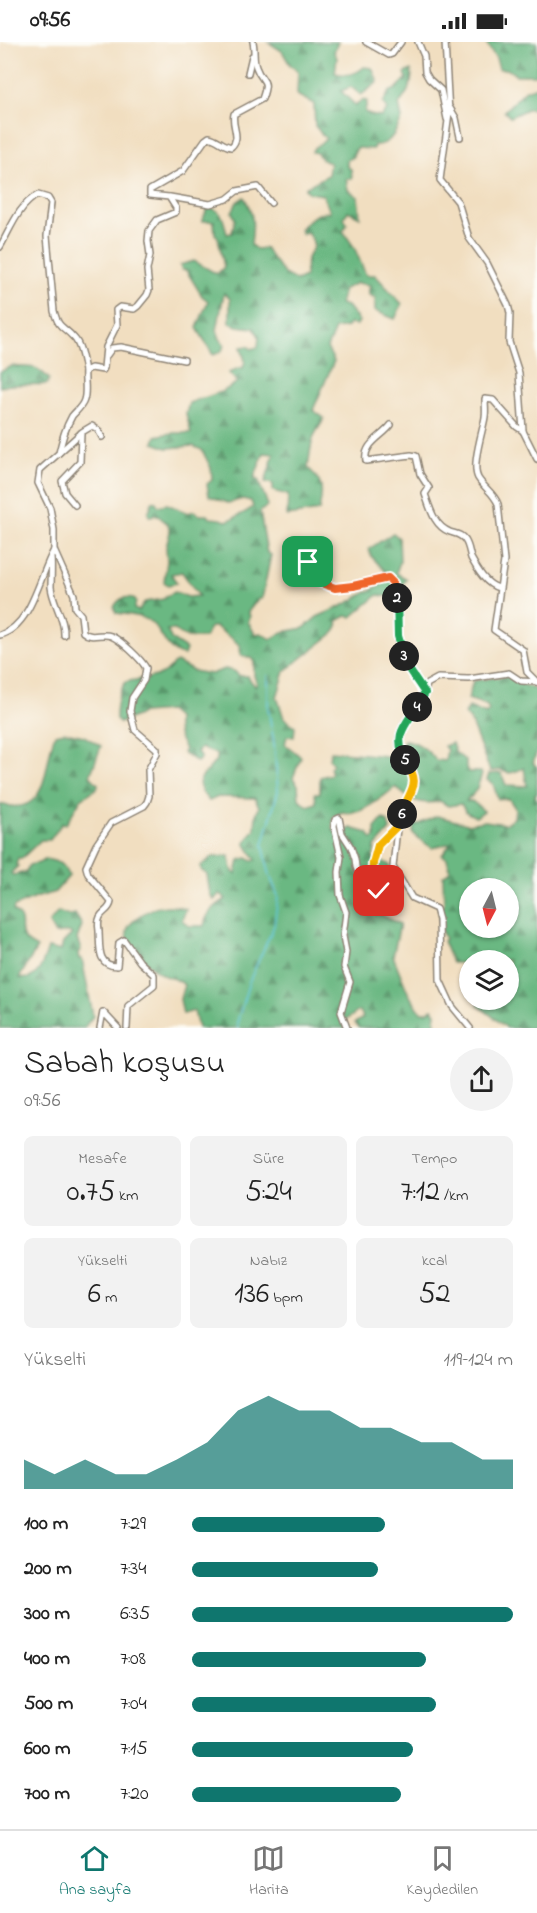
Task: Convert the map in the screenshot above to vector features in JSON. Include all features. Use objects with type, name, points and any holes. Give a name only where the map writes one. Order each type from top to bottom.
[{"type":"street","points":[[253,42],[255,67],[265,79],[266,86],[262,99],[234,114],[237,135],[234,145],[226,146],[220,140],[209,137],[183,171],[153,187],[149,192],[153,196],[210,204],[227,199],[237,191],[258,187],[271,203]]},
{"type":"street","points":[[366,42],[388,55],[392,54],[401,42]]},
{"type":"street","points":[[418,42],[424,56],[425,72],[441,90],[448,123]]},
{"type":"street","points":[[445,42],[449,107],[440,180],[458,202],[469,238],[487,263],[508,304],[509,342],[519,373],[523,431],[537,459]]},
{"type":"street","points":[[248,73],[254,49]]},
{"type":"street","points":[[449,107],[456,118],[460,137]]},
{"type":"street","points":[[0,247],[21,211],[33,198],[38,195],[48,198],[51,203],[47,236],[54,311],[62,329],[76,339],[85,371],[85,398],[61,438],[59,453]]},
{"type":"street","points":[[85,371],[91,368],[103,370],[108,340],[117,325],[116,310],[122,306],[134,309],[149,290],[147,270],[150,255],[149,231],[157,220],[176,212],[169,197]]},
{"type":"street","points":[[105,358],[112,348],[121,347],[184,360]]},
{"type":"street","points":[[523,431],[493,400],[485,399],[485,416],[479,440],[476,472],[478,478],[496,498],[504,553],[494,630],[523,650],[527,672],[537,682]]},
{"type":"street","points":[[391,424],[385,433],[374,440],[366,452],[366,461],[411,454],[416,456],[420,474],[429,488],[425,494],[430,511],[438,524],[447,531],[458,533],[465,539],[471,556],[488,582],[499,588]]},
{"type":"street","points":[[102,437],[92,426],[81,433],[40,470],[38,479],[50,508],[54,530],[54,550],[74,596],[75,608],[81,615],[83,632],[88,636],[113,636],[142,661],[146,668],[144,680],[135,690],[129,705],[135,730],[157,749],[148,770],[149,796],[144,806],[111,823],[93,851],[86,867],[88,874],[111,902],[109,908],[101,915],[98,924],[102,960],[109,965],[117,966],[119,943],[124,939],[140,962],[154,975],[154,985],[128,1006],[127,1028]]},
{"type":"street","points":[[75,505],[65,493],[62,481],[80,462],[81,433]]},
{"type":"street","points":[[303,547],[316,581],[335,588],[365,584],[383,578],[388,578],[393,583],[397,600],[400,646],[406,665],[425,693]]},
{"type":"street","points":[[0,635],[6,634],[27,613],[54,550]]},
{"type":"street","points":[[51,556],[53,574],[51,587],[64,627],[64,636]]},
{"type":"street","points":[[470,1028],[452,1006],[440,980],[439,920],[436,909],[412,898],[393,867],[397,826],[416,781],[401,750],[400,733],[425,693],[427,684],[438,678],[469,679],[509,673],[521,681],[537,682]]},
{"type":"street","points":[[347,1028],[341,1012],[350,982],[344,967],[346,952],[343,936],[346,908],[340,895],[341,857],[334,826],[335,820],[339,818],[342,833],[351,847],[362,884],[378,910],[380,895],[374,884],[371,870],[381,841],[397,826]]},
{"type":"street","points":[[100,1028],[103,1012],[118,1028]]},
{"type":"green space","points":[[268,42],[338,42],[334,52],[337,58],[335,73],[351,74],[364,67],[372,68],[378,82],[361,95],[351,87],[341,91],[355,105],[362,100],[367,101],[365,112],[370,115],[381,117],[387,110],[383,103],[389,92],[396,89],[407,78],[405,73],[411,70],[412,79],[409,88],[399,104],[402,119],[395,133],[385,143],[374,145],[373,149],[357,148],[352,158],[347,160],[347,167],[351,169],[352,178],[346,179],[348,190],[358,197],[360,217],[348,211],[344,218],[347,224],[343,231],[354,247],[366,275],[375,275],[402,304],[395,319],[375,311],[375,298],[368,294],[370,285],[357,283],[344,289],[340,304],[347,306],[359,321],[357,325],[349,324],[347,327],[335,329],[327,348],[334,361],[313,410],[324,418],[312,440],[308,468],[320,482],[319,511],[287,516],[288,495],[273,491],[273,484],[265,482],[274,454],[264,453],[254,478],[259,481],[267,503],[267,506],[260,512],[267,553],[271,555],[262,599],[258,599],[248,612],[250,616],[248,622],[255,634],[261,633],[271,639],[283,632],[304,628],[317,617],[382,584],[386,572],[371,556],[369,549],[393,533],[399,538],[400,562],[396,573],[407,579],[391,597],[378,595],[352,617],[346,616],[337,621],[338,626],[335,632],[285,671],[277,697],[284,718],[295,726],[294,737],[287,736],[285,744],[301,757],[293,778],[298,785],[299,799],[308,806],[316,803],[315,793],[320,793],[320,777],[332,774],[330,767],[333,765],[329,758],[331,751],[397,757],[404,740],[418,744],[436,760],[445,761],[447,750],[444,746],[452,743],[455,752],[466,761],[466,768],[469,772],[482,774],[477,788],[467,801],[472,801],[484,811],[476,817],[466,812],[461,804],[448,806],[440,801],[428,803],[416,801],[396,787],[363,809],[349,813],[342,812],[333,817],[333,829],[339,835],[351,828],[368,833],[371,839],[375,838],[375,828],[383,819],[388,822],[390,830],[375,847],[373,859],[389,864],[395,878],[393,882],[361,905],[400,924],[393,956],[409,995],[421,1012],[432,1009],[436,1013],[434,1028],[359,1028],[355,1023],[363,1018],[359,1011],[343,1022],[345,1028],[198,1028],[194,1011],[183,1014],[180,999],[184,985],[153,968],[135,950],[128,938],[127,929],[130,925],[141,915],[163,906],[186,909],[182,920],[189,926],[204,926],[212,910],[226,899],[220,893],[214,900],[210,894],[207,874],[200,867],[212,857],[229,856],[233,872],[236,874],[239,860],[247,858],[252,861],[256,860],[245,843],[255,829],[259,807],[255,798],[218,797],[209,801],[200,788],[201,779],[217,759],[216,754],[201,748],[197,752],[201,758],[197,762],[183,753],[185,749],[178,734],[177,718],[169,711],[143,713],[120,723],[116,719],[118,699],[126,682],[159,675],[177,662],[193,671],[211,674],[225,669],[234,671],[240,676],[247,676],[255,686],[257,684],[254,676],[254,662],[251,658],[240,655],[240,645],[216,627],[210,627],[205,638],[188,637],[175,630],[167,630],[172,640],[186,649],[184,655],[177,653],[148,620],[116,613],[114,607],[120,600],[127,597],[133,598],[136,602],[134,609],[139,611],[145,602],[164,599],[175,592],[188,597],[199,596],[182,572],[171,574],[177,583],[168,585],[164,582],[166,547],[170,532],[168,524],[157,515],[149,516],[153,501],[158,506],[167,504],[188,513],[194,511],[200,515],[226,521],[253,507],[251,501],[243,499],[228,503],[209,496],[207,484],[212,480],[211,468],[202,450],[193,446],[167,448],[154,443],[156,436],[191,433],[186,414],[189,403],[221,392],[237,382],[229,373],[243,368],[245,361],[241,347],[248,346],[251,349],[258,347],[259,336],[254,328],[230,323],[230,299],[224,293],[217,330],[225,345],[221,352],[213,355],[197,328],[208,301],[180,265],[194,261],[217,274],[224,267],[214,221],[202,221],[208,207],[220,213],[227,234],[232,233],[235,219],[232,212],[237,202],[244,197],[252,220],[251,245],[256,249],[265,248],[284,274],[297,281],[305,277],[307,258],[314,246],[312,239],[307,233],[302,234],[300,229],[313,217],[330,212],[323,195],[310,193],[305,189],[328,175],[330,163],[312,152],[326,139],[315,126],[314,104],[297,95],[298,71],[290,65],[282,51]]},
{"type":"green space","points":[[485,42],[537,42],[537,75],[516,75],[507,69],[499,69],[496,58]]},
{"type":"green space","points":[[537,86],[537,108],[527,109],[510,117],[504,111],[526,90]]},
{"type":"green space","points":[[12,366],[36,368],[49,379],[47,384],[0,387],[0,372]]},
{"type":"green space","points":[[507,676],[537,690],[537,751],[533,763],[537,767],[537,793],[535,794],[537,803],[537,1028],[507,1028],[484,1010],[519,1010],[519,950],[459,950],[459,963],[452,963],[443,941],[445,939],[441,930],[439,907],[444,905],[443,876],[450,871],[447,858],[442,855],[451,843],[432,848],[413,833],[414,826],[437,816],[467,824],[485,821],[505,824],[514,818],[515,808],[509,799],[498,799],[493,784],[487,780],[489,774],[501,773],[506,785],[527,786],[524,768],[510,773],[501,770],[490,771],[470,720],[465,714],[469,707],[486,714],[489,710],[486,705],[468,699],[473,681]]},
{"type":"green space","points":[[65,732],[84,736],[101,746],[90,776],[98,784],[97,788],[81,799],[66,824],[62,823],[50,840],[41,840],[22,858],[18,858],[16,865],[18,866],[11,873],[13,875],[26,872],[29,865],[45,859],[60,864],[69,876],[55,892],[14,907],[13,911],[21,921],[24,939],[37,948],[19,978],[31,977],[35,974],[42,965],[48,948],[61,951],[63,943],[72,934],[69,932],[55,934],[49,923],[58,912],[69,916],[75,914],[82,925],[77,939],[81,950],[78,954],[79,959],[82,959],[93,1016],[84,1028],[0,1028],[0,804],[16,807],[28,804],[36,797],[46,774],[55,734]]},
{"type":"waterway","points":[[238,1028],[237,1023],[249,982],[274,926],[278,896],[270,876],[263,845],[278,791],[268,708],[268,675]]},
{"type":"route","points":[[308,562],[316,581],[335,588],[365,584],[383,578],[388,578],[393,583],[397,600],[400,646],[406,665],[425,693],[400,733],[401,750],[416,781],[405,803],[400,822],[381,841],[375,853],[371,870],[374,884],[379,891]]}]
